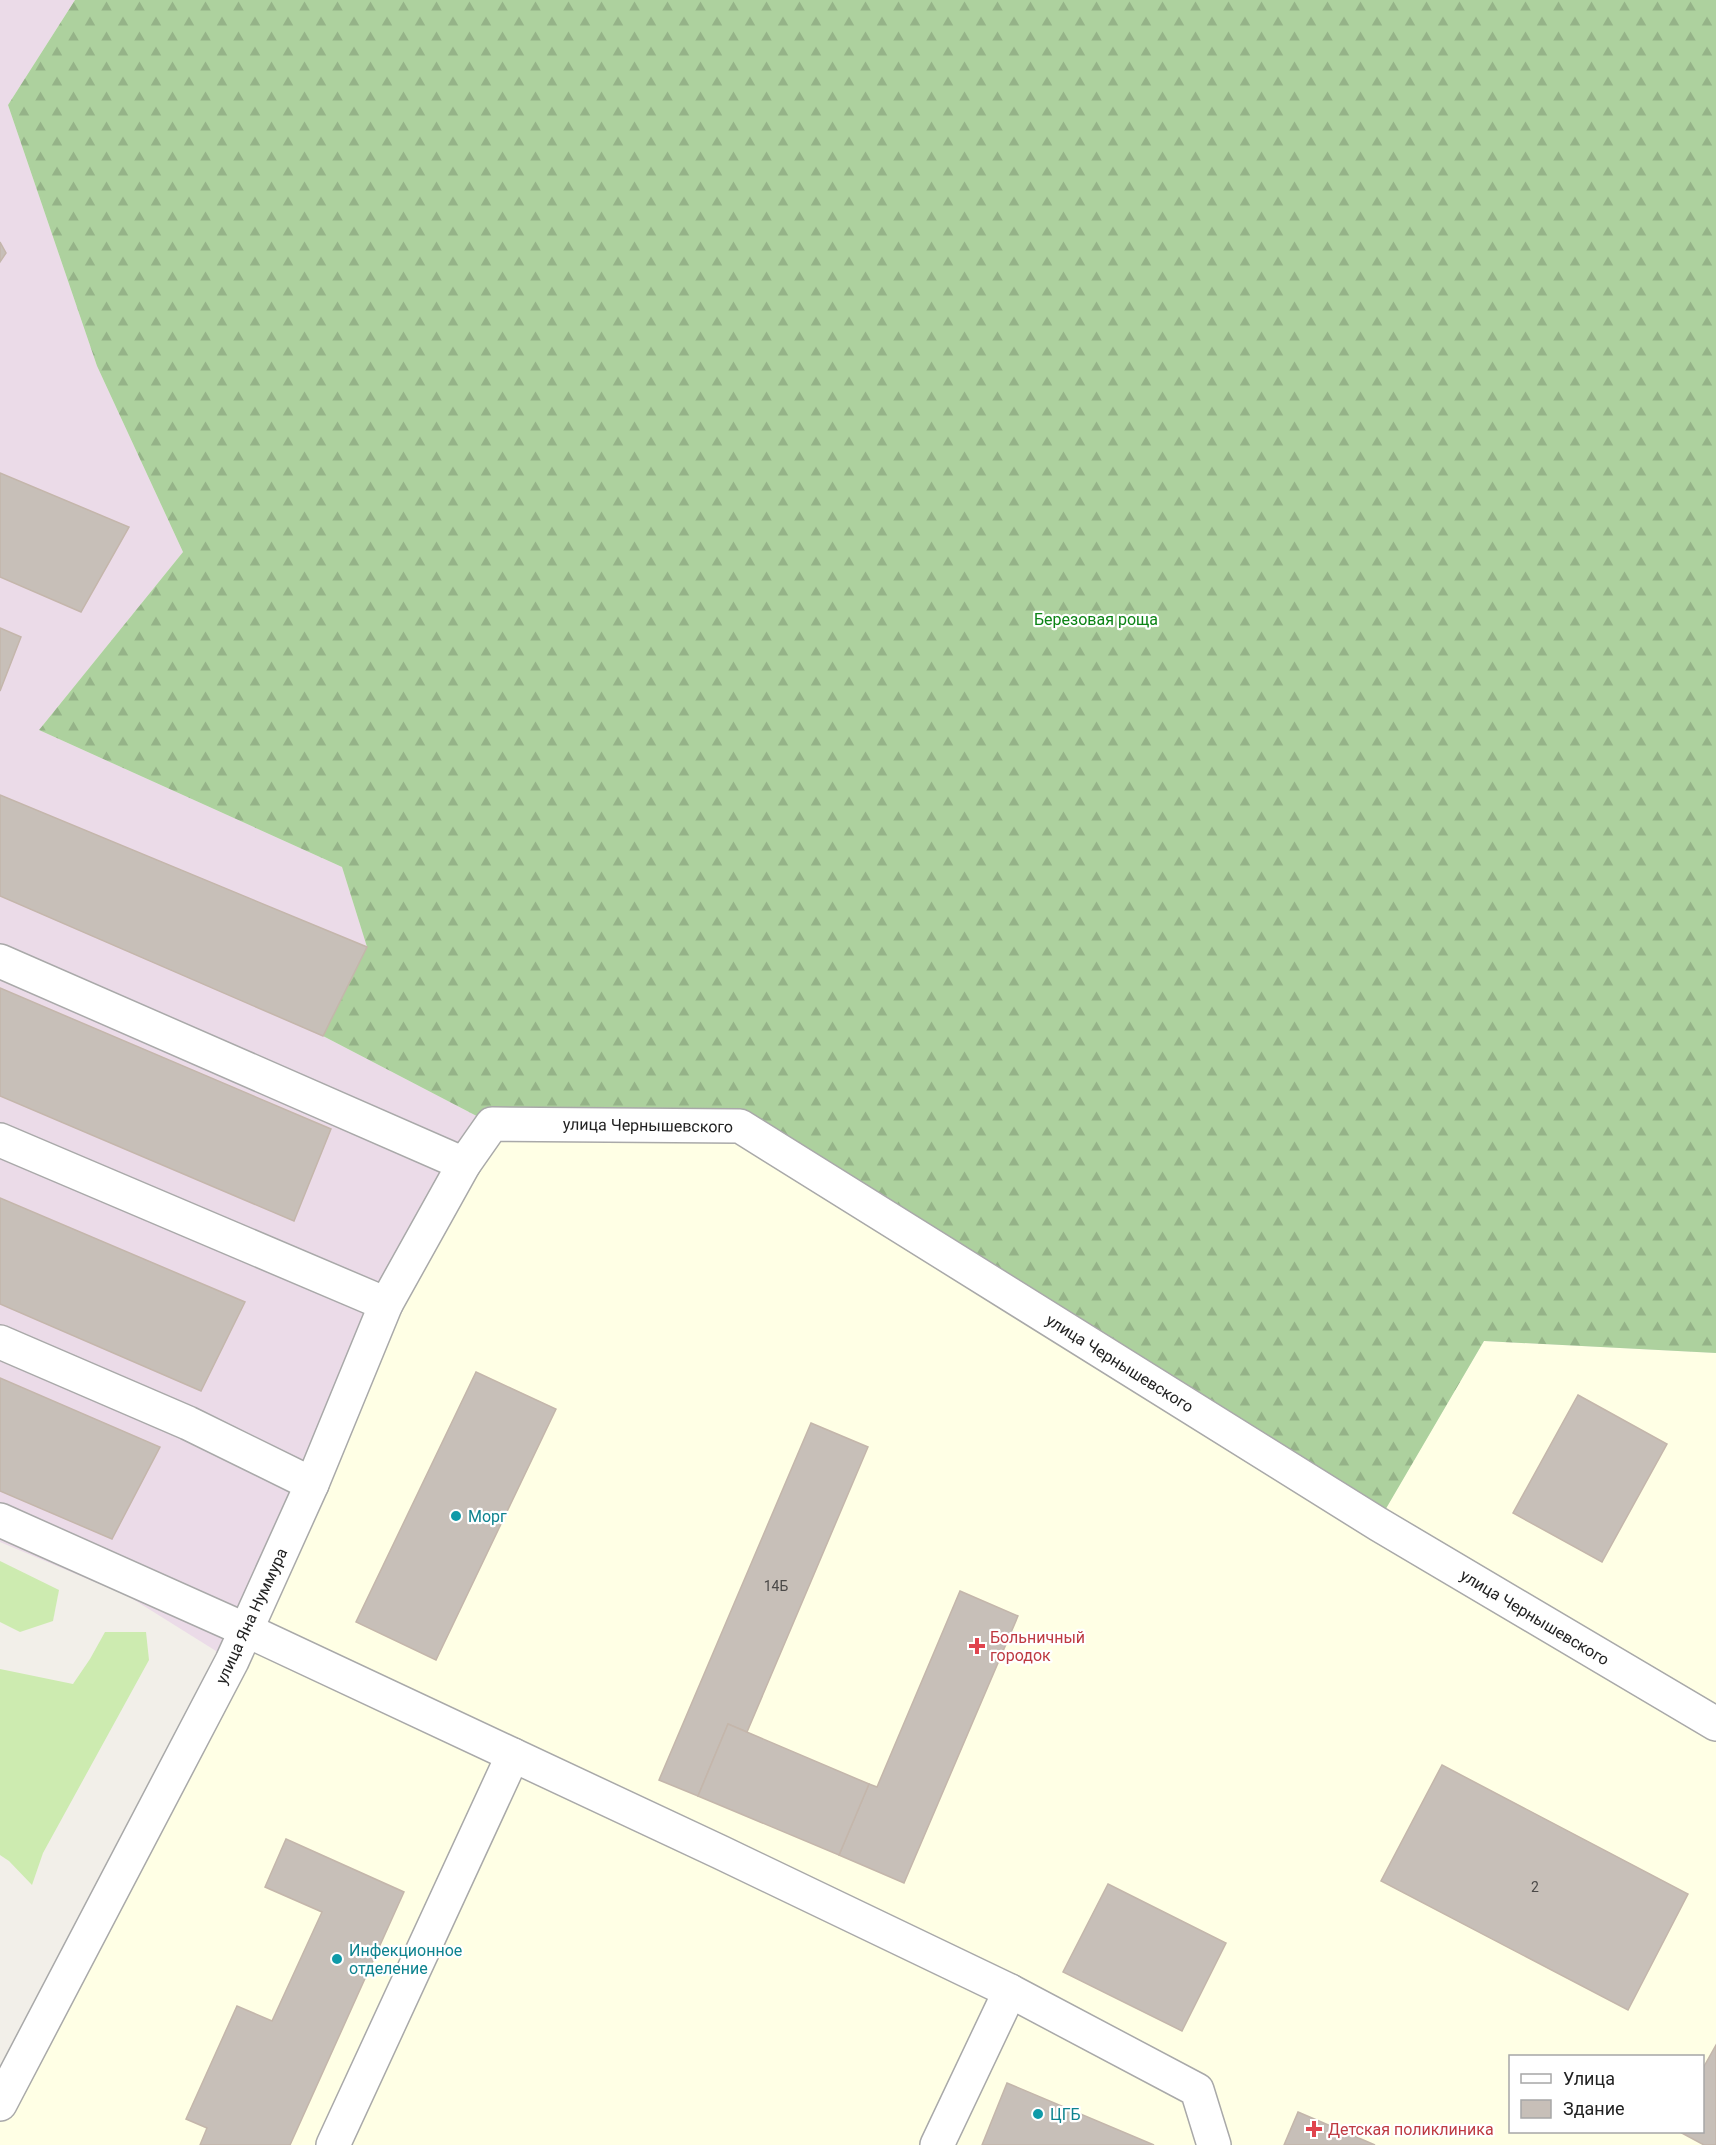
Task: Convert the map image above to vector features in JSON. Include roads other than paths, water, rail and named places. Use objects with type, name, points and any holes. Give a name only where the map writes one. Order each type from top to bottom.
[{"type":"street","points":[[0,961],[464,1164]]},
{"type":"street","name":"улица Яна Нуммура","points":[[0,2104],[8,2069],[232,1661],[312,1484],[386,1304],[464,1164],[492,1124]]},
{"type":"street","name":"улица Чернышевского","points":[[492,1124],[741,1126],[1377,1524],[1716,1724]]},
{"type":"street","points":[[0,1140],[386,1304]]},
{"type":"street","points":[[0,1342],[188,1423],[312,1484]]},
{"type":"street","points":[[0,1520],[246,1630],[1010,1991],[1197,2090],[1214,2145]]},
{"type":"street","points":[[333,2145],[513,1755]]},
{"type":"street","points":[[937,2145],[1010,1991]]},
{"type":"place","name":"Морг","points":[[456,1516]]},
{"type":"place","name":"Больничный городок","points":[[977,1646]]},
{"type":"place","name":"Инфекционное отделение","points":[[337,1959]]},
{"type":"place","name":"ЦГБ","points":[[1038,2114]]},
{"type":"place","name":"Детская поликлиника","points":[[1314,2129]]},
{"type":"park label","name":"Березовая роща","points":[[1096,619]]}]
